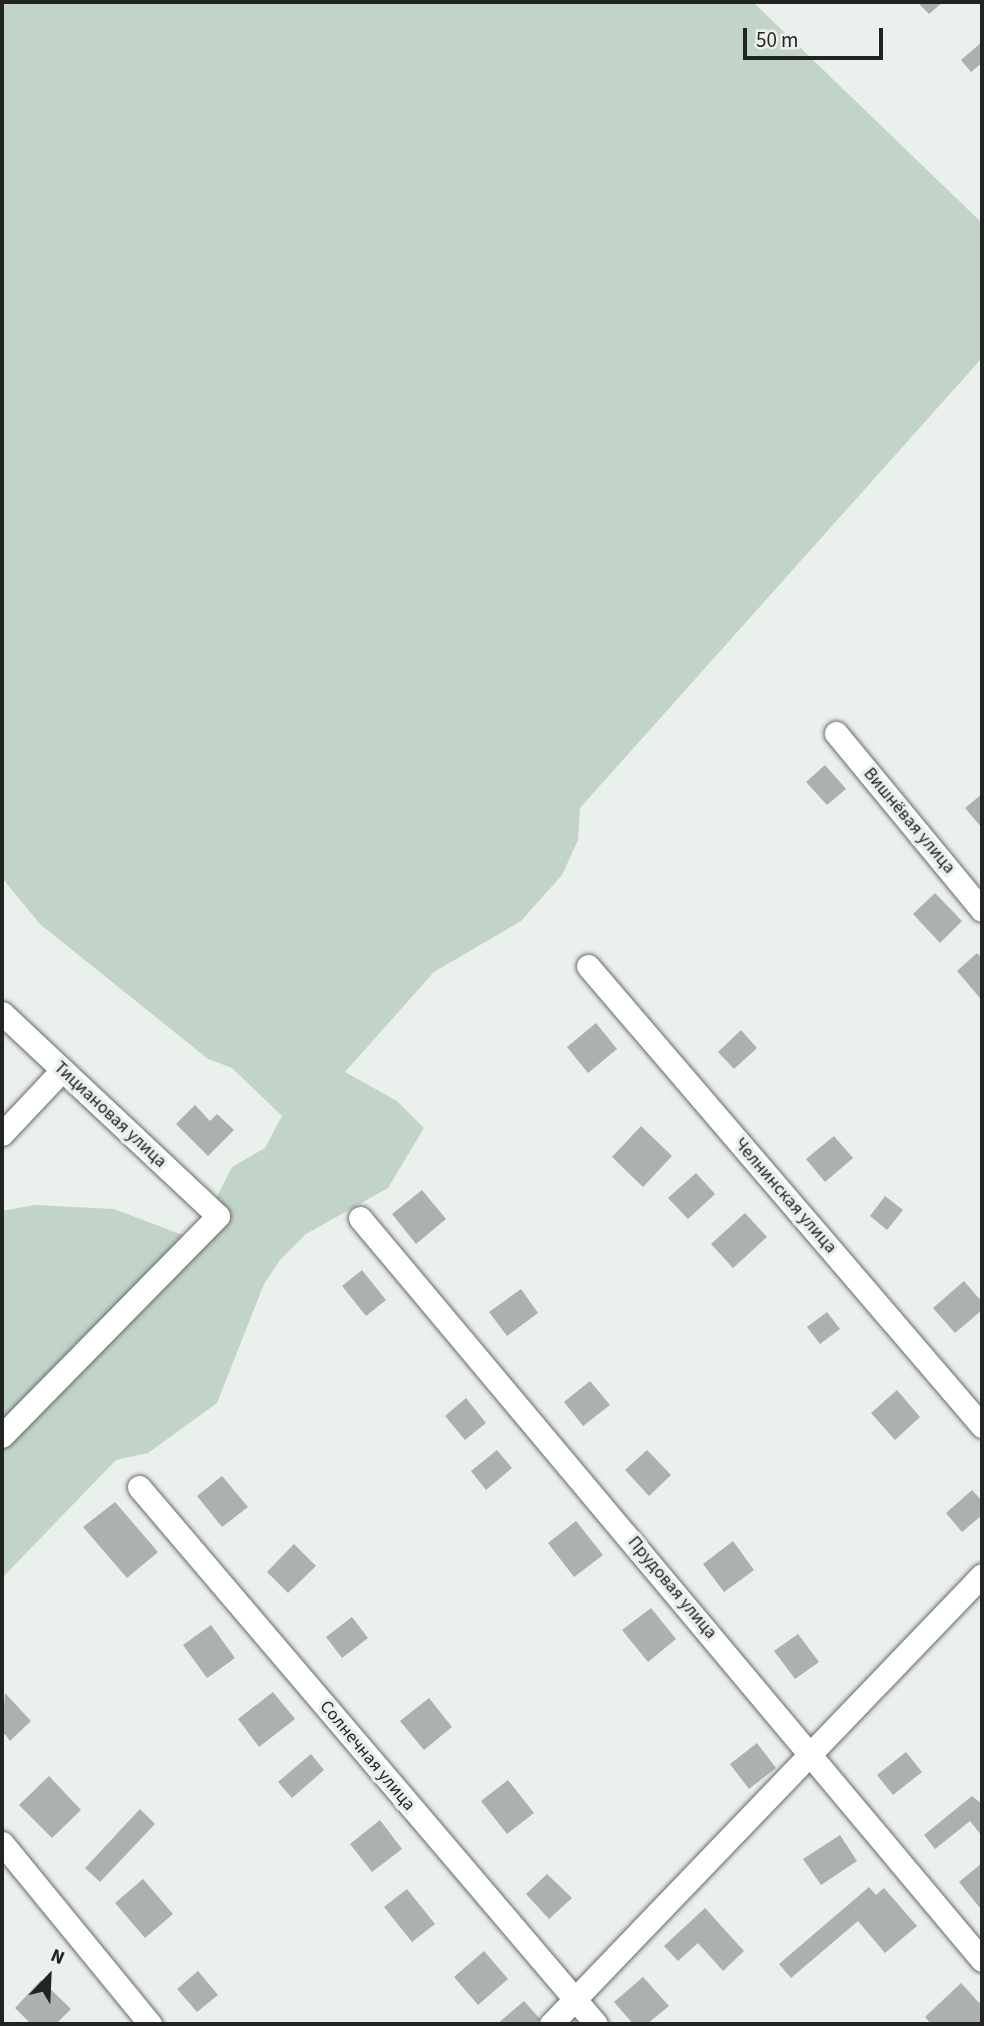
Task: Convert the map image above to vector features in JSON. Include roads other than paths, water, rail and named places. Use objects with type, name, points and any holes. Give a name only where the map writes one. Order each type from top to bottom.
[{"type":"street","name":"Вишнёвая улица","points":[[836,733],[982,910]]},
{"type":"street","name":"Челнинская улица","points":[[588,966],[982,1426]]},
{"type":"street","name":"Тициановая улица","points":[[2,1013],[218,1216],[2,1436]]},
{"type":"street","points":[[2,1135],[62,1070]]},
{"type":"street","name":"Прудовая улица","points":[[360,1218],[982,1960]]},
{"type":"street","name":"Солнечная улица","points":[[139,1487],[596,2024]]},
{"type":"street","points":[[551,2024],[982,1575]]},
{"type":"street","points":[[2,1843],[150,2024]]}]
